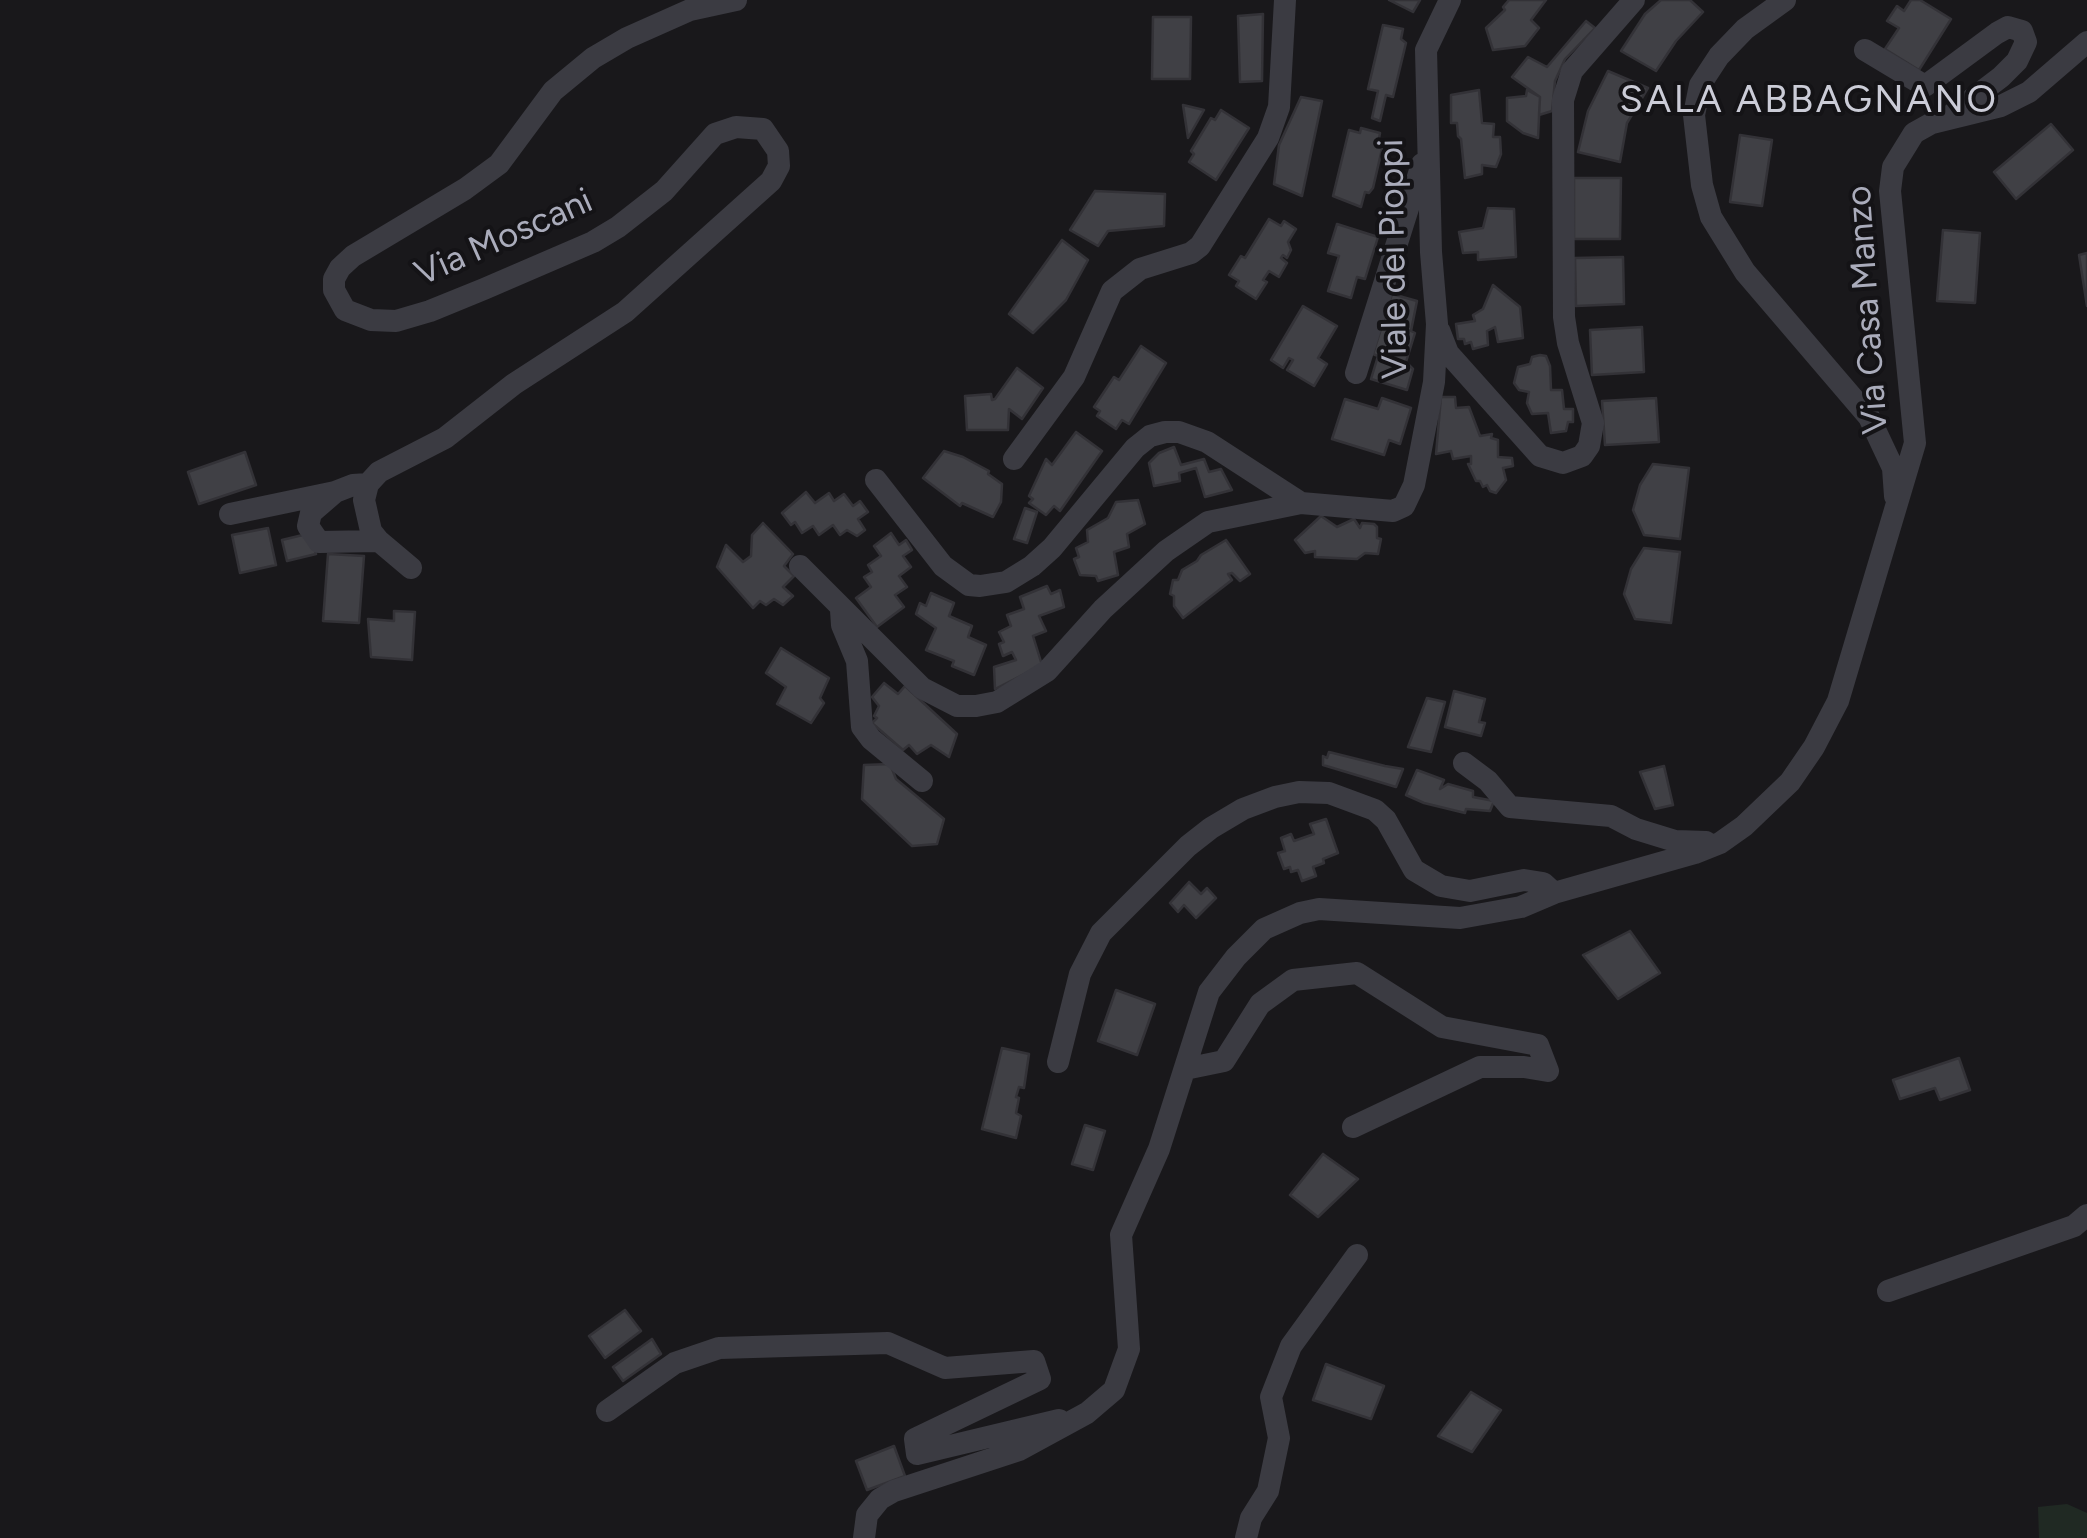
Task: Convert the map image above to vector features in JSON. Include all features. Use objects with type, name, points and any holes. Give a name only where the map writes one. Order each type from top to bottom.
[{"type":"street","name":"Via Moscani","points":[[368,484],[379,472],[446,438],[514,384],[625,312],[771,181],[779,166],[778,151],[763,130],[753,127],[736,127],[716,134],[664,191],[618,227],[593,242],[430,312],[396,321],[371,320],[345,310],[334,290],[340,268],[352,256],[499,164],[552,91],[594,58],[642,30],[690,10],[736,0]]},
{"type":"street","points":[[1014,459],[1074,378],[1112,291],[1140,269],[1191,253],[1200,246],[1268,138],[1279,107],[1285,0]]},
{"type":"street","name":"Viale dei Pioppi","points":[[800,566],[922,688],[957,706],[998,702],[1047,670],[1103,609],[1185,535],[1208,522],[1301,503],[1393,511],[1404,506],[1414,485],[1434,382],[1437,324],[1426,50],[1450,0]]},
{"type":"street","points":[[1437,324],[1448,353],[1528,445],[1550,462],[1573,462],[1582,456],[1589,446],[1593,423],[1568,343],[1564,317],[1563,100],[1572,71],[1634,0]]},
{"type":"street","points":[[1785,0],[1745,28],[1700,85],[1694,115],[1702,185],[1711,217],[1744,272],[1869,417],[1893,468],[1896,505]]},
{"type":"street","points":[[1865,50],[1925,86],[1997,33],[2008,27],[2022,30],[2026,42],[2017,61],[2001,78],[1944,120]]},
{"type":"street","name":"Via Casa Manzo","points":[[864,1538],[867,1515],[880,1498],[1019,1450],[1086,1413],[1114,1390],[1129,1349],[1121,1235],[1146,1184],[1208,992],[1249,943],[1281,920],[1320,908],[1460,918],[1521,907],[1554,893],[1720,842],[1744,826],[1790,782],[1830,716],[1844,684],[1915,443],[1890,191],[1892,168],[1914,133],[1944,120],[2001,106],[2029,92],[2087,42]]},
{"type":"street","points":[[1356,373],[1428,146]]},
{"type":"street","points":[[876,480],[942,566],[969,585],[980,586],[1006,582],[1032,566],[1052,548],[1135,448],[1150,436],[1165,432],[1179,432],[1207,442],[1301,503]]},
{"type":"street","points":[[230,514],[368,484],[364,500],[371,530],[378,541],[411,568]]},
{"type":"street","points":[[335,492],[311,513],[308,526],[319,542],[378,541]]},
{"type":"street","name":"Viale dei Pioppi","points":[[841,610],[842,624],[857,661],[862,726],[922,781]]},
{"type":"street","points":[[1464,763],[1510,807],[1611,816],[1636,829],[1675,841],[1720,842]]},
{"type":"street","points":[[1058,1062],[1080,974],[1101,933],[1200,837],[1243,809],[1274,797],[1299,792],[1329,793],[1376,810],[1386,820],[1414,870],[1441,886],[1470,891],[1524,880],[1543,882],[1554,893]]},
{"type":"street","points":[[1185,1068],[1224,1062],[1260,1004],[1293,980],[1357,972],[1442,1027],[1538,1045],[1548,1071],[1480,1067],[1353,1127]]},
{"type":"street","points":[[1888,1291],[2074,1226],[2087,1216]]},
{"type":"street","points":[[1246,1538],[1251,1518],[1268,1492],[1279,1438],[1271,1397],[1291,1346],[1357,1255]]},
{"type":"street","points":[[607,1410],[676,1363],[719,1348],[888,1343],[945,1368],[1034,1361],[1040,1379],[916,1438],[918,1454],[1086,1413]]},
{"type":"shaded area","points":[[2067,1504],[2087,1513],[2087,1538],[2039,1538],[2038,1507]]},
{"type":"building","points":[[1389,0],[1420,0],[1413,12]]},
{"type":"building","points":[[1509,0],[1546,0],[1531,20],[1539,28],[1525,46],[1493,50],[1486,28],[1505,10]]},
{"type":"building","points":[[1661,0],[1690,0],[1703,12],[1676,41],[1656,71],[1621,51],[1645,14]]},
{"type":"building","points":[[1911,0],[1920,0],[1951,19],[1919,70],[1885,49],[1899,28],[1887,21],[1897,6],[1904,11]]},
{"type":"building","points":[[1263,14],[1262,81],[1240,82],[1238,16]]},
{"type":"building","points":[[1153,17],[1191,17],[1190,79],[1152,79]]},
{"type":"building","points":[[1586,21],[1595,28],[1565,59],[1555,81],[1552,111],[1539,115],[1540,97],[1512,77],[1528,57],[1547,67]]},
{"type":"building","points":[[1383,25],[1403,29],[1401,39],[1406,43],[1393,97],[1386,95],[1380,121],[1372,118],[1378,91],[1368,89]]},
{"type":"building","points":[[1608,71],[1648,88],[1627,123],[1620,162],[1578,152],[1588,111]]},
{"type":"building","points":[[1479,90],[1482,123],[1494,124],[1493,137],[1500,137],[1501,154],[1496,167],[1482,165],[1482,174],[1465,178],[1457,123],[1451,123],[1451,95]]},
{"type":"building","points":[[1527,90],[1540,97],[1538,138],[1507,121],[1507,98],[1526,96]]},
{"type":"building","points":[[1301,97],[1322,101],[1302,196],[1274,184],[1279,145]]},
{"type":"building","points":[[1183,105],[1204,110],[1188,138]]},
{"type":"building","points":[[1221,110],[1249,128],[1216,180],[1189,162],[1194,154],[1191,151],[1211,118],[1215,120]]},
{"type":"building","points":[[2051,124],[2073,150],[2016,199],[1994,172]]},
{"type":"building","points":[[1361,128],[1380,133],[1378,144],[1382,149],[1373,188],[1365,192],[1361,207],[1333,196],[1349,130],[1360,133]]},
{"type":"building","points":[[1740,135],[1772,140],[1762,206],[1730,202]]},
{"type":"building","points":[[1574,178],[1621,178],[1620,239],[1574,239]]},
{"type":"building","points":[[1095,191],[1165,194],[1164,226],[1108,231],[1098,246],[1070,230]]},
{"type":"building","points":[[1488,208],[1514,209],[1516,257],[1478,260],[1478,252],[1463,253],[1459,232],[1483,228]]},
{"type":"building","points":[[1269,219],[1281,226],[1284,221],[1296,229],[1288,242],[1291,250],[1287,258],[1281,258],[1287,263],[1279,277],[1269,271],[1256,299],[1236,286],[1239,281],[1229,275],[1241,256],[1245,258]]},
{"type":"building","points":[[1337,224],[1378,237],[1365,279],[1357,277],[1351,298],[1328,291],[1339,256],[1328,253]]},
{"type":"building","points":[[1943,230],[1980,233],[1975,303],[1937,301]]},
{"type":"building","points":[[1062,240],[1088,260],[1066,300],[1033,333],[1009,314]]},
{"type":"building","points":[[2087,253],[2087,306],[2079,255]]},
{"type":"building","points":[[1623,257],[1624,304],[1576,306],[1575,258]]},
{"type":"building","points":[[1493,285],[1520,307],[1523,338],[1498,342],[1495,327],[1487,331],[1488,345],[1473,349],[1471,342],[1465,344],[1464,339],[1458,339],[1456,324],[1475,321],[1473,315],[1483,309]]},
{"type":"building","points":[[1392,294],[1417,301],[1411,331],[1415,333],[1406,362],[1413,369],[1407,390],[1371,379],[1378,356],[1373,354]]},
{"type":"building","points":[[1303,306],[1337,326],[1318,358],[1327,364],[1314,386],[1287,370],[1293,360],[1289,358],[1283,368],[1271,360]]},
{"type":"building","points":[[1642,327],[1644,372],[1592,375],[1590,330]]},
{"type":"building","points":[[1141,346],[1166,363],[1129,424],[1122,420],[1116,429],[1097,416],[1100,411],[1094,407],[1114,377],[1119,380]]},
{"type":"building","points":[[1546,356],[1550,366],[1551,390],[1562,390],[1564,409],[1573,409],[1573,422],[1568,422],[1566,431],[1551,433],[1548,413],[1532,414],[1527,403],[1529,392],[1519,390],[1514,383],[1518,367],[1530,364],[1532,357]]},
{"type":"building","points":[[1017,368],[1043,388],[1022,419],[1009,409],[1008,430],[967,430],[965,396],[991,394],[995,399]]},
{"type":"building","points":[[1441,397],[1455,397],[1456,408],[1469,407],[1480,436],[1492,434],[1491,438],[1498,440],[1498,457],[1512,458],[1513,466],[1503,468],[1506,480],[1496,493],[1476,481],[1468,464],[1471,456],[1453,459],[1451,451],[1436,454]]},
{"type":"building","points":[[1382,398],[1411,408],[1400,444],[1389,440],[1384,455],[1332,439],[1345,399],[1378,409]]},
{"type":"building","points":[[1656,398],[1659,442],[1605,445],[1602,401]]},
{"type":"building","points":[[1076,432],[1102,451],[1060,511],[1054,506],[1046,515],[1029,503],[1033,499],[1029,496],[1046,459],[1052,465]]},
{"type":"building","points":[[1174,447],[1181,465],[1204,459],[1209,472],[1221,469],[1232,490],[1205,497],[1196,468],[1179,473],[1180,481],[1154,486],[1149,463],[1159,453]]},
{"type":"building","points":[[944,451],[989,471],[1002,484],[1001,502],[993,517],[962,503],[960,506],[923,478]]},
{"type":"building","points":[[245,452],[256,485],[199,504],[188,472]]},
{"type":"building","points":[[1653,464],[1689,468],[1680,539],[1644,535],[1633,510],[1640,485]]},
{"type":"building","points":[[806,492],[815,503],[829,493],[834,501],[844,494],[853,506],[860,501],[868,512],[858,519],[865,530],[857,536],[847,530],[840,535],[833,525],[819,535],[813,526],[802,533],[782,513]]},
{"type":"building","points":[[1138,500],[1145,524],[1127,534],[1129,547],[1114,552],[1118,575],[1098,581],[1096,576],[1080,575],[1074,559],[1079,557],[1076,548],[1088,542],[1087,530],[1108,518],[1116,502]]},
{"type":"building","points":[[1025,508],[1037,512],[1027,543],[1014,539]]},
{"type":"building","points":[[1321,516],[1337,527],[1354,519],[1360,528],[1362,523],[1374,524],[1377,538],[1381,539],[1378,554],[1365,553],[1357,559],[1315,557],[1315,551],[1305,553],[1295,540]]},
{"type":"building","points":[[763,523],[793,554],[784,566],[794,576],[783,587],[793,596],[783,605],[774,599],[766,605],[760,601],[753,608],[717,567],[726,545],[743,562],[751,556],[752,535]]},
{"type":"building","points":[[268,528],[276,565],[240,573],[232,535]]},
{"type":"building","points":[[311,533],[316,554],[287,561],[282,540]]},
{"type":"building","points":[[891,533],[899,545],[906,540],[912,550],[903,556],[911,567],[899,576],[907,587],[895,595],[904,607],[877,627],[856,598],[871,587],[864,577],[872,572],[868,565],[881,556],[874,546]]},
{"type":"building","points":[[1226,540],[1250,574],[1240,581],[1228,574],[1232,580],[1183,618],[1170,594],[1173,580],[1178,580],[1182,570],[1201,555]]},
{"type":"building","points":[[1644,548],[1680,552],[1671,623],[1635,619],[1624,594],[1631,569]]},
{"type":"building","points":[[328,554],[364,556],[359,623],[323,621]]},
{"type":"building","points":[[1047,586],[1051,594],[1060,590],[1064,607],[1039,616],[1046,631],[1033,636],[1042,665],[995,689],[994,667],[1016,660],[1012,652],[1003,656],[999,644],[1004,642],[999,632],[1011,626],[1007,615],[1024,609],[1020,597]]},
{"type":"building","points":[[931,593],[954,603],[949,616],[972,626],[968,637],[986,645],[974,675],[952,666],[954,661],[926,650],[936,628],[916,614],[920,603],[926,606]]},
{"type":"building","points":[[394,611],[415,612],[412,660],[371,657],[368,619],[394,621]]},
{"type":"building","points":[[781,648],[829,678],[820,698],[824,703],[811,723],[777,704],[786,687],[766,673]]},
{"type":"building","points":[[884,683],[898,694],[905,686],[957,734],[949,757],[931,745],[917,754],[909,745],[903,750],[872,723],[879,706],[872,697]]},
{"type":"building","points":[[1454,691],[1485,699],[1479,722],[1485,723],[1481,736],[1445,727]]},
{"type":"building","points":[[1427,698],[1445,702],[1431,752],[1408,747]]},
{"type":"building","points":[[1329,752],[1403,769],[1396,787],[1323,765],[1323,756],[1327,758]]},
{"type":"building","points":[[890,764],[896,779],[944,819],[937,844],[912,846],[862,799],[864,765]]},
{"type":"building","points":[[1664,766],[1673,805],[1655,809],[1640,772]]},
{"type":"building","points":[[1417,770],[1444,780],[1440,789],[1448,784],[1473,791],[1473,797],[1494,801],[1490,811],[1466,809],[1465,813],[1406,795]]},
{"type":"building","points":[[1326,819],[1338,853],[1313,867],[1316,876],[1302,881],[1298,870],[1284,869],[1278,853],[1285,851],[1281,838],[1291,834],[1294,841],[1314,834],[1310,824]]},
{"type":"building","points":[[1189,882],[1201,894],[1207,888],[1216,898],[1196,918],[1184,905],[1178,912],[1170,903]]},
{"type":"building","points":[[1630,931],[1660,973],[1618,999],[1583,955]]},
{"type":"building","points":[[1116,990],[1155,1004],[1137,1055],[1098,1041]]},
{"type":"building","points":[[1002,1048],[1029,1054],[1024,1088],[1019,1087],[1016,1097],[1016,1113],[1021,1116],[1016,1138],[982,1129]]},
{"type":"building","points":[[1959,1058],[1970,1090],[1940,1100],[1935,1088],[1900,1099],[1893,1080]]},
{"type":"building","points":[[1085,1125],[1105,1131],[1093,1170],[1072,1164]]},
{"type":"building","points":[[1323,1154],[1358,1179],[1318,1217],[1290,1195]]},
{"type":"building","points":[[625,1310],[641,1331],[605,1358],[589,1336]]},
{"type":"building","points":[[652,1339],[661,1354],[623,1381],[613,1367]]},
{"type":"building","points":[[1326,1364],[1384,1386],[1371,1419],[1313,1400]]},
{"type":"building","points":[[1471,1392],[1501,1410],[1472,1452],[1438,1436]]},
{"type":"building","points":[[894,1446],[905,1476],[867,1490],[856,1461]]},
{"type":"district","name":"SALA ABBAGNANO","points":[[1809,101]]}]
